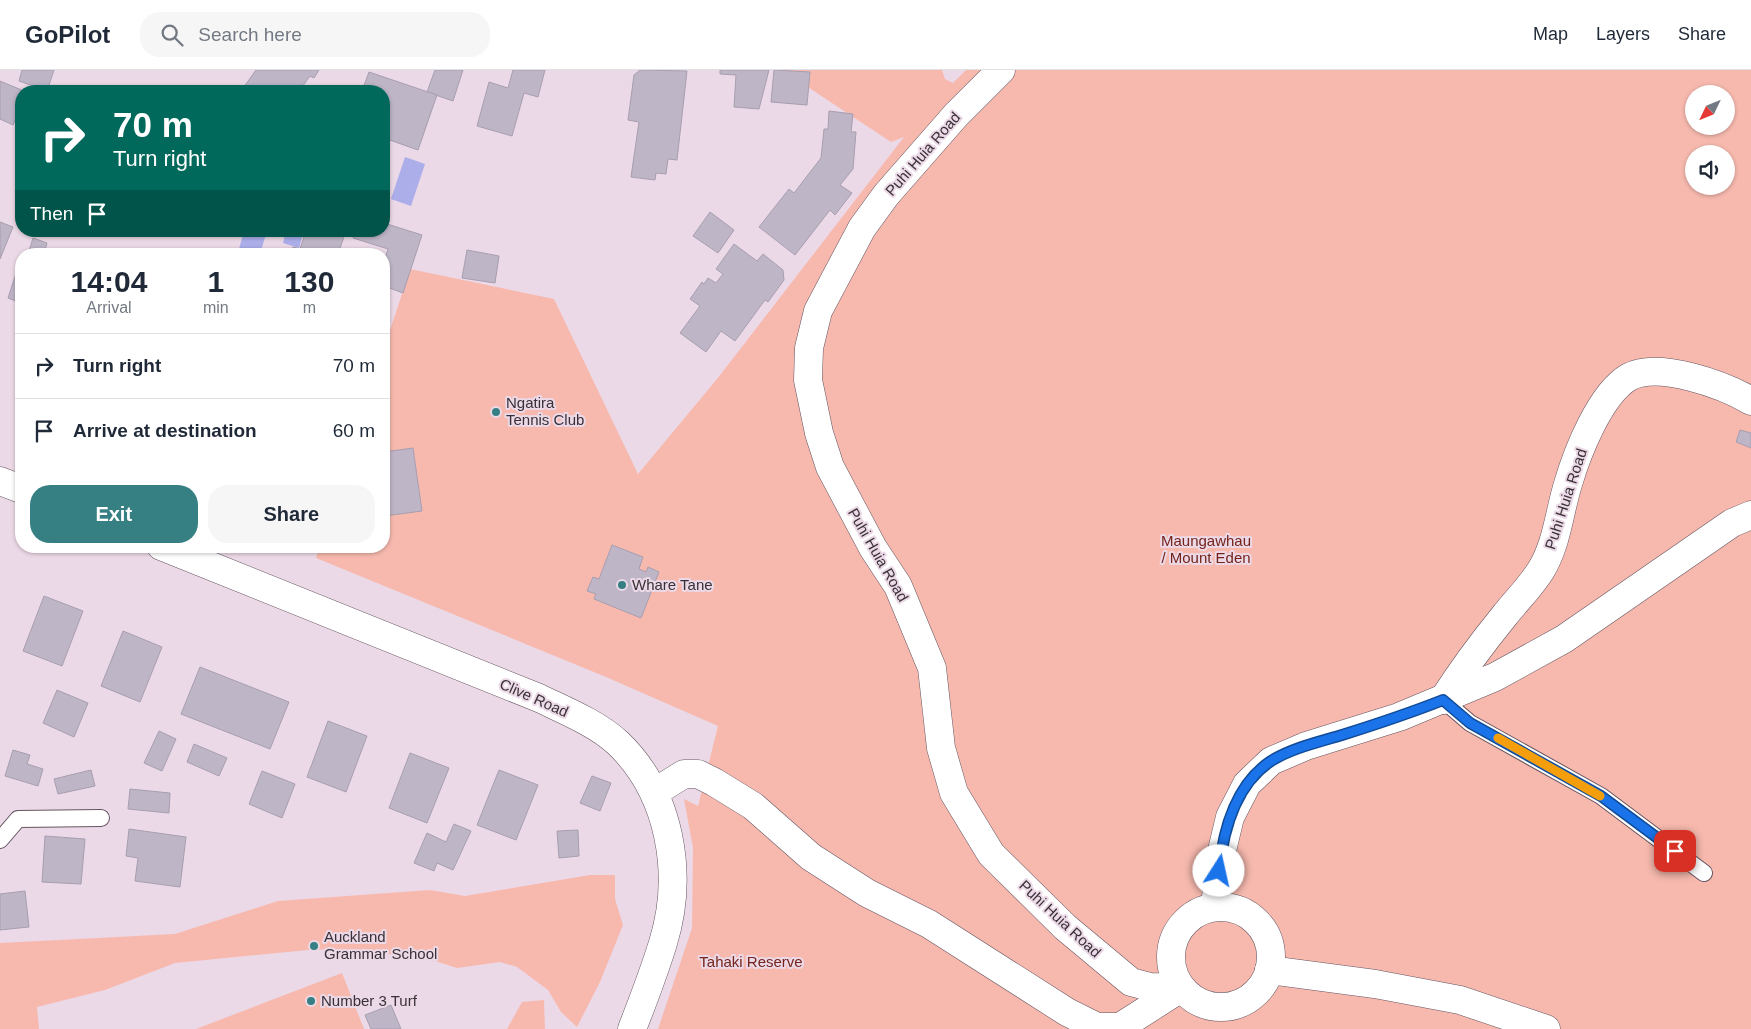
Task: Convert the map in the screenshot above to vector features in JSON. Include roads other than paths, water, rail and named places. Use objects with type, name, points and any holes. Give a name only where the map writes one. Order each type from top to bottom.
[{"type":"street","name":"Puhi Huia Road","points":[[1001,70],[949,122],[886,195],[862,228],[818,311],[809,348],[808,380],[819,433],[830,467],[869,540],[898,586],[929,659],[932,668],[941,748],[954,793],[991,854],[1065,927],[1131,982],[1141,986],[1181,988]]},
{"type":"street","name":"Puhi Huia Road","points":[[1443,700],[1467,664],[1540,570],[1555,538],[1568,484],[1583,444],[1609,394],[1618,385],[1629,377],[1642,373],[1656,372],[1695,379],[1738,393],[1751,401]]},
{"type":"street","points":[[0,481],[15,487]]},
{"type":"street","points":[[1215,907],[1220,859],[1230,817],[1238,798],[1258,772],[1283,755],[1399,717],[1495,677],[1564,639],[1732,524],[1751,515]]},
{"type":"street","name":"Clive Road","points":[[178,553],[513,688],[590,723],[617,743],[640,767],[655,792],[668,834],[673,873],[670,908],[663,942],[632,1029]]},
{"type":"street","points":[[655,792],[684,774],[698,774],[714,782],[753,806],[811,857],[843,878],[867,893],[929,924],[1067,1012],[1097,1027],[1120,1028],[1181,988]]},
{"type":"street","points":[[1215,907],[1232,908],[1251,917],[1259,924],[1269,942],[1269,970],[1260,988],[1252,996],[1232,1005],[1210,1006],[1193,998],[1181,988],[1171,960],[1177,933],[1195,914],[1215,907]]},
{"type":"street","points":[[1269,970],[1404,989],[1460,1000],[1504,1013],[1546,1029]]},
{"type":"lane","points":[[1443,700],[1470,723],[1601,796],[1704,873]]},
{"type":"lane","points":[[0,840],[18,820],[101,818]]},
{"type":"water","points":[[405,157],[425,164],[411,206],[391,199]]},
{"type":"water","points":[[242,237],[265,237],[262,248],[239,248]]},
{"type":"water","points":[[284,237],[302,237],[299,248],[283,243]]},
{"type":"place","name":"Ngatira Tennis Club","points":[[496,412]]},
{"type":"place","name":"Whare Tane","points":[[622,585]]},
{"type":"place","name":"Auckland Grammar School","points":[[314,946]]},
{"type":"place","name":"Number 3 Turf","points":[[311,1001]]},
{"type":"park label","name":"Maungawhau / Mount Eden","points":[[1206,550]]},
{"type":"park label","name":"Tahaki Reserve","points":[[751,962]]}]
